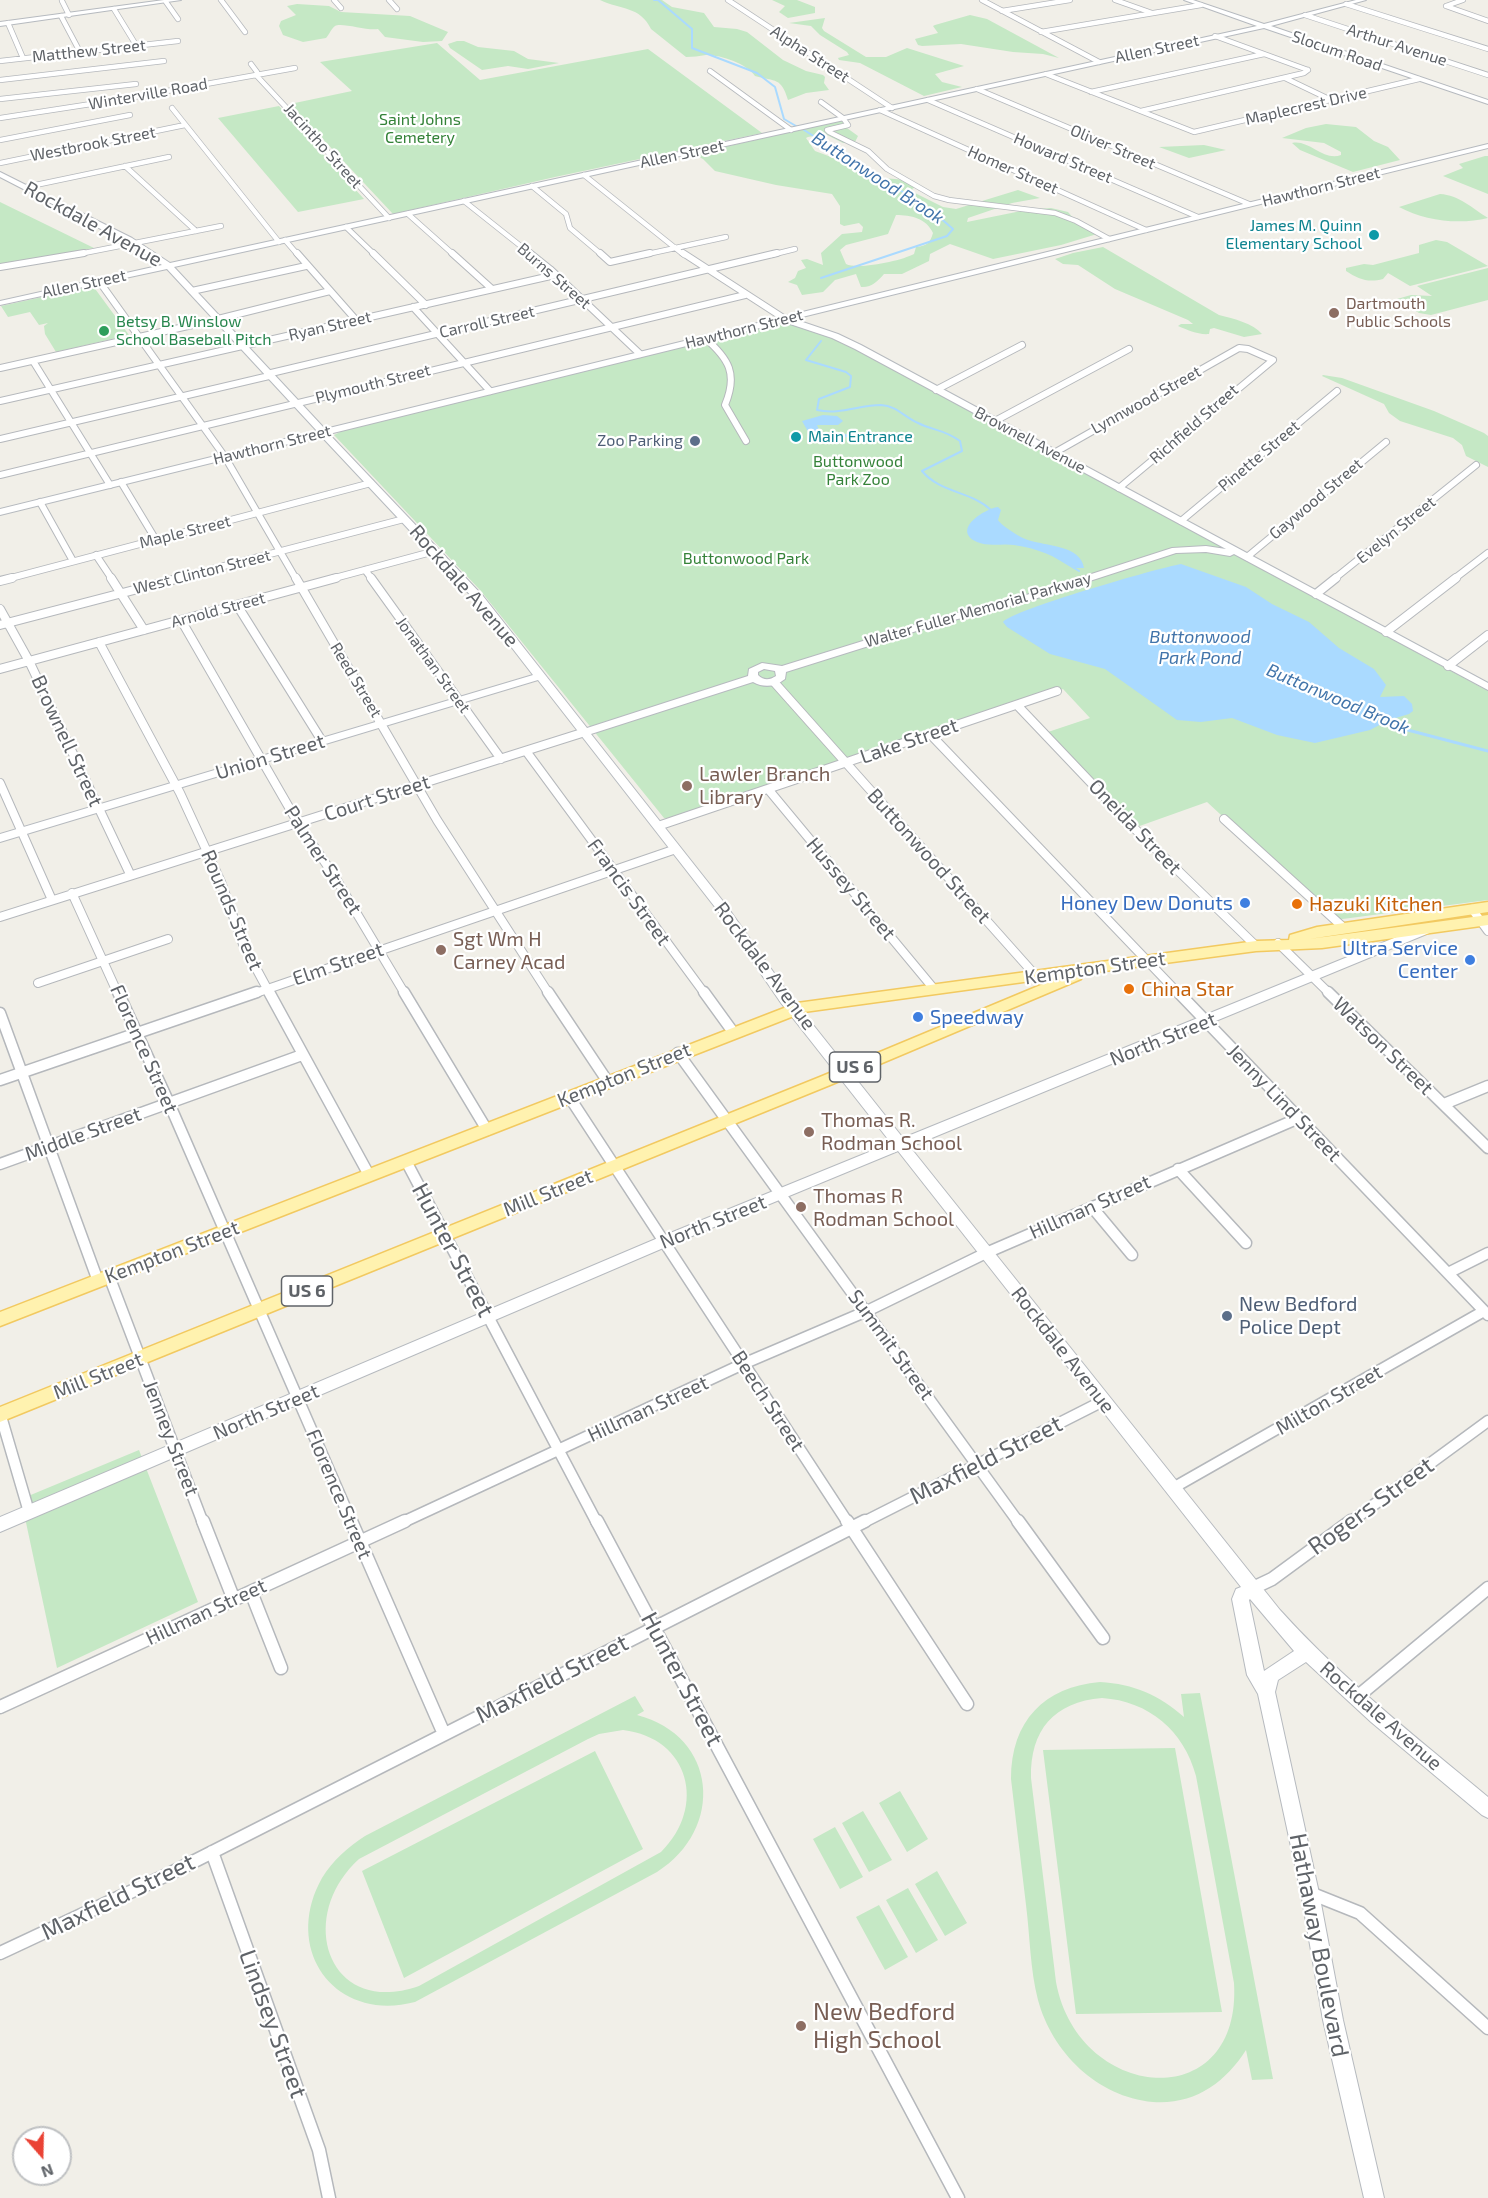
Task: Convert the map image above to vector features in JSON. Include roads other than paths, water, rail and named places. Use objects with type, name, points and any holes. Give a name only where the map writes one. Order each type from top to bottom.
[{"type":"main road","points":[[4,23],[178,0]]},
{"type":"main road","name":"Slocum Road","points":[[1187,0],[1488,102]]},
{"type":"main road","name":"Allen Street","points":[[0,303],[752,136],[791,130],[1263,26],[1363,0]]},
{"type":"main road","name":"Hawthorn Street","points":[[0,512],[1488,146]]},
{"type":"main road","name":"Rockdale Avenue","points":[[0,174],[137,244],[169,266],[295,404],[479,598],[722,908],[795,1009],[1253,1588],[1307,1652],[1488,1809]]},
{"type":"main road","points":[[811,327],[809,318],[815,312]]},
{"type":"main road","name":"Brownell Avenue","points":[[785,319],[850,343],[1488,687]]},
{"type":"main road","points":[[1175,550],[1184,536],[1181,521]]},
{"type":"main road","name":"Walter Fuller Memorial Parkway","points":[[754,678],[753,671],[762,666],[781,670],[941,620],[1021,600],[1175,550],[1206,549],[1247,557]]},
{"type":"main road","points":[[754,678],[764,683],[774,682],[781,678],[781,670]]},
{"type":"main road","name":"Union Street","points":[[0,838],[540,676]]},
{"type":"main road","name":"Court Street","points":[[585,732],[754,678]]},
{"type":"main road","name":"Kempton Street","points":[[1482,920],[1488,907]]},
{"type":"main road","name":"Kempton Street","points":[[1278,944],[1317,932],[1344,928],[1430,928],[1482,920]]},
{"type":"main road","name":"Kempton Street","points":[[0,1319],[369,1174],[570,1098],[678,1053],[809,1005],[1256,946],[1322,943],[1378,929],[1482,920]]},
{"type":"main road","name":"North Street","points":[[0,1525],[663,1242],[1430,928]]},
{"type":"main road","name":"Mill Street","points":[[0,1415],[728,1121],[1096,968]]},
{"type":"main road","name":"Hathaway Boulevard","points":[[1253,1588],[1240,1599],[1256,1675],[1266,1692],[1310,1893],[1333,2020],[1374,2198]]},
{"type":"main road","points":[[1266,1692],[1271,1675],[1307,1652]]},
{"type":"street","points":[[221,0],[245,32]]},
{"type":"street","points":[[334,0],[341,8]]},
{"type":"street","points":[[389,0],[397,9]]},
{"type":"street","name":"Alpha Street","points":[[728,0],[892,108]]},
{"type":"street","points":[[1002,11],[1071,0]]},
{"type":"street","points":[[1115,0],[1153,13]]},
{"type":"street","points":[[1463,0],[1446,6],[1488,21]]},
{"type":"street","points":[[62,1],[69,15]]},
{"type":"street","points":[[984,1],[1099,62]]},
{"type":"street","points":[[166,2],[178,19]]},
{"type":"street","points":[[1346,4],[1488,49]]},
{"type":"street","points":[[1041,32],[1201,5]]},
{"type":"street","points":[[114,9],[136,45]]},
{"type":"street","name":"Arthur Avenue","points":[[1305,15],[1488,75]]},
{"type":"street","points":[[61,16],[80,52]]},
{"type":"street","points":[[4,23],[23,58]]},
{"type":"street","points":[[1046,74],[1140,112],[1304,74],[1308,70],[1215,36]]},
{"type":"street","name":"Matthew Street","points":[[0,61],[178,41]]},
{"type":"street","points":[[1091,92],[1264,54]]},
{"type":"street","points":[[0,80],[164,61]]},
{"type":"street","name":"Jacintho Street","points":[[251,64],[257,72],[256,75],[388,218]]},
{"type":"street","name":"Winterville Road","points":[[0,118],[117,100],[295,68]]},
{"type":"street","points":[[710,71],[791,130]]},
{"type":"street","points":[[1285,78],[1331,100]]},
{"type":"street","name":"Maplecrest Drive","points":[[1140,112],[1194,132],[1419,79]]},
{"type":"street","points":[[0,99],[136,84]]},
{"type":"street","name":"Oliver Street","points":[[976,89],[1249,204]]},
{"type":"street","name":"Howard Street","points":[[928,100],[1198,217]]},
{"type":"street","points":[[821,102],[843,118],[848,125],[827,130],[829,132],[868,151],[887,169],[934,196],[949,200],[1055,213],[1076,221],[1109,239]]},
{"type":"street","points":[[172,108],[282,241],[356,320]]},
{"type":"street","name":"Homer Street","points":[[880,110],[1146,230]]},
{"type":"street","points":[[0,140],[130,115]]},
{"type":"street","name":"Westbrook Street","points":[[0,163],[185,125]]},
{"type":"street","points":[[26,187],[168,157]]},
{"type":"street","points":[[125,166],[196,231]]},
{"type":"street","name":"Brownell Avenue","points":[[584,175],[707,271],[785,319]]},
{"type":"street","points":[[532,186],[566,214],[570,228],[610,262],[726,237]]},
{"type":"street","name":"Burns Street","points":[[464,201],[555,275],[640,354]]},
{"type":"street","points":[[408,214],[492,289]]},
{"type":"street","points":[[0,267],[137,244],[221,226]]},
{"type":"street","points":[[346,227],[426,304]]},
{"type":"street","name":"Carroll Street","points":[[0,439],[795,249]]},
{"type":"street","points":[[192,291],[306,266]]},
{"type":"street","name":"Ryan Street","points":[[0,401],[555,275]]},
{"type":"street","name":"Reed Street","points":[[99,281],[225,457],[382,723],[416,786],[557,1007],[608,1082]]},
{"type":"street","points":[[0,368],[330,291]]},
{"type":"street","name":"Plymouth Street","points":[[0,475],[745,295]]},
{"type":"street","points":[[413,308],[490,391]]},
{"type":"street","points":[[705,338],[721,352],[728,363],[732,388],[725,405],[746,441]]},
{"type":"street","points":[[936,390],[1022,345]]},
{"type":"street","name":"Richfield Street","points":[[1119,488],[1233,391],[1272,363],[1270,358],[1239,348]]},
{"type":"street","name":"Lynnwood Street","points":[[1054,453],[1239,348]]},
{"type":"street","points":[[995,422],[1129,349]]},
{"type":"street","points":[[33,361],[110,485]]},
{"type":"street","name":"Pinette Street","points":[[1181,521],[1337,391]]},
{"type":"street","name":"Gaywood Street","points":[[1247,557],[1386,442]]},
{"type":"street","name":"Evelyn Street","points":[[1316,594],[1476,465]]},
{"type":"street","points":[[121,482],[156,540]]},
{"type":"street","name":"Maple Street","points":[[0,581],[371,483]]},
{"type":"street","points":[[40,502],[73,561]]},
{"type":"street","name":"West Clinton Street","points":[[4,624],[404,519]]},
{"type":"street","name":"Arnold Street","points":[[0,669],[435,551]]},
{"type":"street","points":[[1386,632],[1488,553]]},
{"type":"street","points":[[96,555],[144,630]]},
{"type":"street","name":"Jonathan Street","points":[[365,570],[501,759]]},
{"type":"street","points":[[237,605],[322,741]]},
{"type":"street","name":"Brownell Street","points":[[0,609],[4,624],[29,661],[130,874]]},
{"type":"street","name":"Palmer Street","points":[[181,620],[298,823],[379,950],[487,1130]]},
{"type":"street","points":[[1448,666],[1488,635]]},
{"type":"street","name":"Rounds Street","points":[[99,642],[176,785],[207,851],[243,944],[369,1174]]},
{"type":"street","name":"Buttonwood Street","points":[[774,682],[1036,976]]},
{"type":"street","name":"Lake Street","points":[[658,826],[1058,691]]},
{"type":"street","name":"Oneida Street","points":[[1017,705],[1134,828],[1256,946]]},
{"type":"street","name":"Court Street","points":[[0,917],[130,874],[585,732]]},
{"type":"street","name":"Jenny Lind Street","points":[[930,734],[1486,1313]]},
{"type":"street","name":"Francis Street","points":[[526,751],[733,1032]]},
{"type":"street","points":[[0,783],[52,900]]},
{"type":"street","name":"Hussey Street","points":[[768,789],[934,989]]},
{"type":"street","points":[[1224,819],[1344,928]]},
{"type":"street","name":"Elm Street","points":[[0,1080],[676,849]]},
{"type":"street","name":"Florence Street","points":[[72,893],[169,1103],[444,1734]]},
{"type":"street","points":[[38,983],[168,939]]},
{"type":"street","name":"Watson Street","points":[[1278,944],[1488,1148]]},
{"type":"street","name":"Jenney Street","points":[[0,1013],[49,1147],[103,1278],[141,1359],[234,1600]]},
{"type":"street","name":"Summit Street","points":[[678,1053],[1103,1638]]},
{"type":"street","name":"Middle Street","points":[[0,1164],[302,1054]]},
{"type":"street","points":[[1444,1104],[1488,1086]]},
{"type":"street","name":"Beech Street","points":[[570,1098],[967,1704]]},
{"type":"street","name":"Hillman Street","points":[[0,1707],[743,1364],[867,1311],[986,1253],[1299,1118]]},
{"type":"street","name":"Hunter Street","points":[[406,1161],[558,1451],[655,1628],[958,2198]]},
{"type":"street","points":[[1178,1169],[1246,1243]]},
{"type":"street","points":[[1092,1206],[1132,1256]]},
{"type":"street","points":[[1448,1273],[1488,1253]]},
{"type":"street","name":"Milton Street","points":[[1173,1488],[1486,1313]]},
{"type":"street","name":"Maxfield Street","points":[[0,1953],[212,1852],[1103,1401]]},
{"type":"street","points":[[0,1415],[29,1512]]},
{"type":"street","name":"Rogers Street","points":[[1253,1588],[1272,1579],[1488,1421]]},
{"type":"street","points":[[1357,1697],[1488,1588]]},
{"type":"street","points":[[251,1592],[281,1668]]},
{"type":"street","name":"Lindsey Street","points":[[212,1852],[319,2150],[329,2198]]},
{"type":"street","points":[[1310,1893],[1360,1913],[1488,2028]]},
{"type":"water","points":[[823,415],[837,416],[843,421],[838,425],[817,425],[820,432],[827,436],[837,432],[849,435],[817,440],[814,435],[810,435],[802,421]]},
{"type":"water","points":[[998,507],[1001,510],[998,520],[1007,528],[1028,540],[1069,551],[1081,560],[1084,568],[1076,568],[1031,548],[991,545],[977,542],[970,537],[967,532],[972,521]]},
{"type":"water","name":"Buttonwood Park Pond","points":[[1181,564],[1246,587],[1272,604],[1309,622],[1339,648],[1374,669],[1386,685],[1380,697],[1404,696],[1412,704],[1413,711],[1370,730],[1315,743],[1277,735],[1232,718],[1201,722],[1177,720],[1105,669],[1050,654],[1007,627],[1003,622],[1012,616],[1057,599]]},
{"type":"waterway","name":"Buttonwood Brook","points":[[654,0],[658,0],[692,29],[692,48],[757,73],[775,87],[784,119],[796,126]]},
{"type":"waterway","name":"Buttonwood Brook","points":[[804,130],[930,209],[953,229],[947,236],[821,278]]},
{"type":"waterway","name":"Buttonwood Brook","points":[[821,341],[806,360],[846,372],[851,376],[850,387],[819,399],[817,410],[842,411],[873,405],[887,406],[913,421],[954,437],[960,441],[962,451],[922,471],[938,484],[974,499],[991,510]]},
{"type":"waterway","name":"Buttonwood Brook","points":[[1054,556],[1079,571]]},
{"type":"waterway","name":"Buttonwood Brook","points":[[1382,720],[1400,728],[1488,751]]},
{"type":"place","name":"James M. Quinn Elementary School","points":[[1374,235]]},
{"type":"place","name":"Dartmouth Public Schools","points":[[1334,313]]},
{"type":"place","name":"Betsy B. Winslow School Baseball Pitch","points":[[104,331]]},
{"type":"place","name":"Main Entrance","points":[[796,437]]},
{"type":"place","name":"Zoo Parking","points":[[695,441]]},
{"type":"place","name":"Lawler Branch Library","points":[[687,786]]},
{"type":"place","name":"Honey Dew Donuts","points":[[1245,903]]},
{"type":"place","name":"Hazuki Kitchen","points":[[1297,904]]},
{"type":"place","name":"Sgt Wm H Carney Acad","points":[[441,950]]},
{"type":"place","name":"Ultra Service Center","points":[[1470,960]]},
{"type":"place","name":"China Star","points":[[1129,989]]},
{"type":"place","name":"Speedway","points":[[918,1017]]},
{"type":"place","name":"Thomas R. Rodman School","points":[[809,1132]]},
{"type":"place","name":"Thomas R Rodman School","points":[[801,1207]]},
{"type":"place","name":"New Bedford Police Dept","points":[[1227,1316]]},
{"type":"place","name":"New Bedford High School","points":[[801,2026]]},
{"type":"park label","name":"Saint Johns Cemetery","points":[[420,129]]},
{"type":"park label","name":"Buttonwood Park Zoo","points":[[858,471]]},
{"type":"park label","name":"Buttonwood Park","points":[[746,559]]}]
